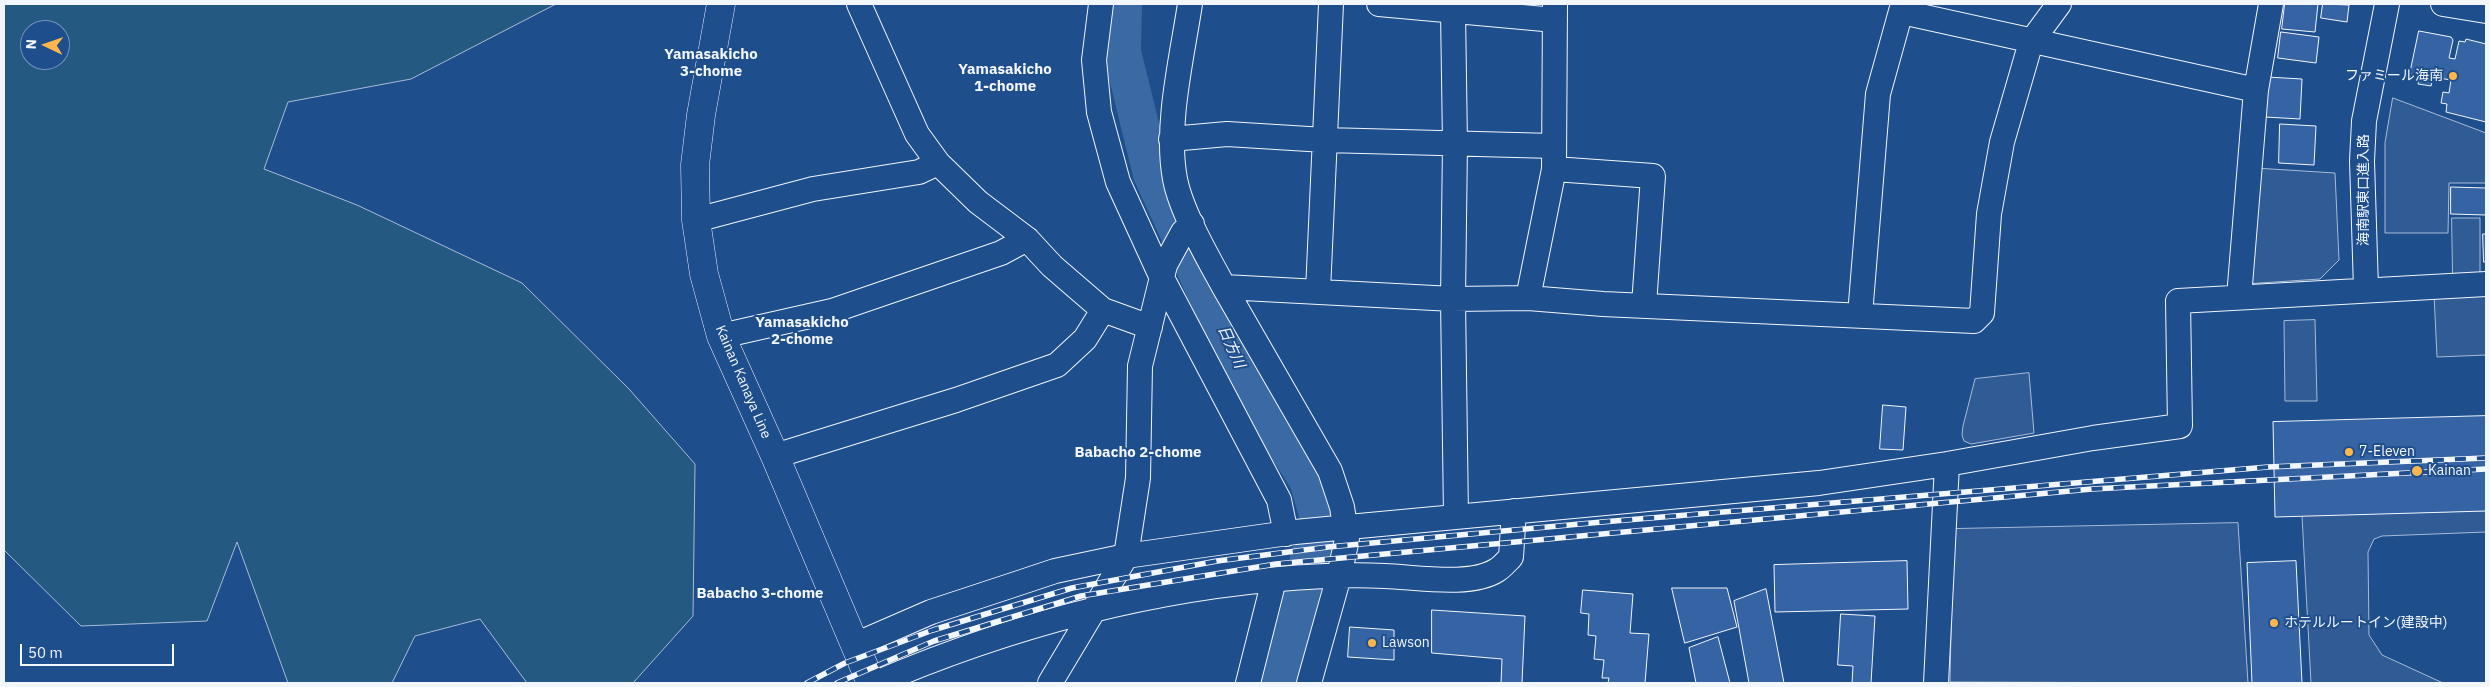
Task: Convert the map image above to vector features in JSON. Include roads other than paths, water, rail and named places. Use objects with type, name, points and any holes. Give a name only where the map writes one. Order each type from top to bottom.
[{"type":"main road","name":"Kainan Kanaya Line","points":[[721,4],[701,116],[695,165],[696,220],[704,274],[720,336],[775,456],[871,683]]},
{"type":"street","points":[[858,4],[917,134],[938,163],[978,202],[1027,239],[1052,266],[1102,310],[1150,326]]},
{"type":"street","points":[[1102,4],[1094,60],[1099,112],[1118,182],[1279,500],[1290,533]]},
{"type":"street","points":[[1190,4],[1171,139],[1175,180],[1188,228],[1330,471],[1340,528],[1347,539],[1333,576],[1309,683]]},
{"type":"street","points":[[1318,291],[1331,4]]},
{"type":"street","points":[[1378,4],[1453,11],[1555,12],[1554,158],[1528,298]]},
{"type":"street","points":[[1224,287],[1453,299],[1528,298],[1974,321],[1982,314],[1989,214],[1999,160],[2031,42],[2059,4]]},
{"type":"street","points":[[2239,297],[2256,90],[2270,4]]},
{"type":"street","name":"海南駅東口進入路","points":[[2366,289],[2362,161],[2364,121],[2387,4]]},
{"type":"street","points":[[2443,4],[2486,11]]},
{"type":"street","points":[[1860,315],[1878,94],[1902,8],[2031,42],[2256,90]]},
{"type":"street","points":[[1453,11],[1455,144],[1453,299],[1456,516]]},
{"type":"street","points":[[1171,139],[1227,134],[1325,140],[1455,144],[1554,158],[1654,176],[1644,305]]},
{"type":"street","points":[[696,220],[813,189],[919,172],[938,163]]},
{"type":"street","points":[[1050,683],[1126,556],[1138,478],[1140,366],[1163,270],[1188,228]]},
{"type":"street","points":[[720,336],[832,311],[1001,253],[1027,239]]},
{"type":"street","points":[[854,645],[931,612],[1019,582],[1055,571],[1126,556],[1290,533],[1820,483],[1947,464],[2094,438],[2180,426],[2178,301],[2366,289],[2486,284]]},
{"type":"street","points":[[775,456],[956,400],[1057,365],[1084,339],[1102,310]]},
{"type":"street","points":[[1936,683],[1947,464]]},
{"type":"street","points":[[876,683],[962,647],[1095,609],[1163,594],[1282,579],[1333,576],[1449,580],[1477,578],[1497,570],[1511,557],[1514,511]]},
{"type":"street","points":[[1248,683],[1282,579]]},
{"type":"waterway","name":"日方川","points":[[1123,4],[1122,52],[1152,174],[1250,388],[1308,480],[1319,518],[1279,683]]},
{"type":"railway","points":[[807,683],[845,663],[933,630],[1072,588],[1217,561],[1328,547],[1602,522],[2268,467],[2486,458]]},
{"type":"railway","points":[[837,683],[934,641],[1081,596],[1276,564],[2092,489],[2486,469]]},
{"type":"place","name":"ファミール海南","points":[[2453,76]]},
{"type":"place","name":"7-Eleven","points":[[2349,452]]},
{"type":"place","name":"Kainan","points":[[2417,471]]},
{"type":"place","name":"ホテルルートイン(建設中)","points":[[2274,623]]},
{"type":"place","name":"Lawson","points":[[1372,643]]},
{"type":"district","name":"Yamasakicho 3-chome","points":[[711,64]]},
{"type":"district","name":"Yamasakicho 1-chome","points":[[1005,78]]},
{"type":"district","name":"Yamasakicho 2-chome","points":[[802,332]]},
{"type":"district","name":"Babacho 2-chome","points":[[1138,453]]},
{"type":"district","name":"Babacho 3-chome","points":[[760,594]]}]
